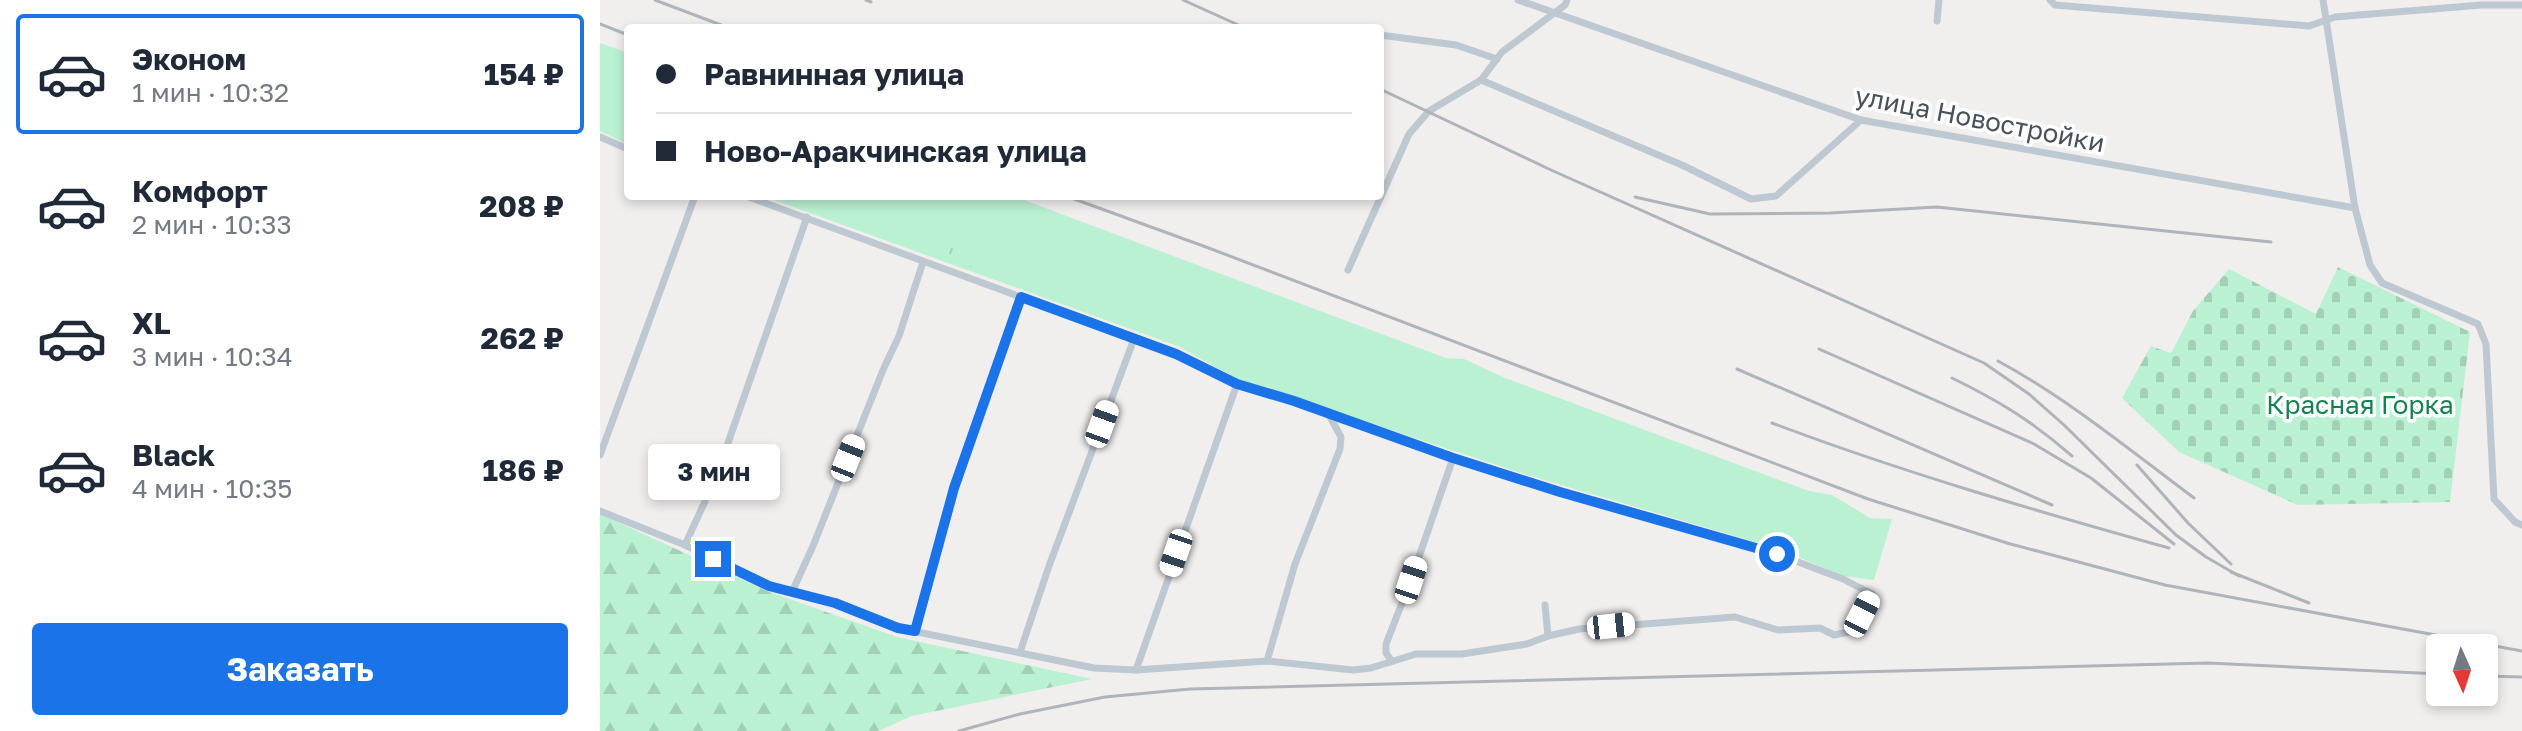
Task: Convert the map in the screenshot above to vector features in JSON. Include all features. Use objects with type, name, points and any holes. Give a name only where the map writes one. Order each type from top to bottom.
[{"type":"street","name":"улица Новостройки","points":[[1518,0],[1861,120],[2355,208]]},
{"type":"street","points":[[1384,190],[1409,134],[1429,111],[1481,80],[1502,52],[1565,5],[1567,0]]},
{"type":"street","points":[[1937,21],[1939,0]]},
{"type":"street","points":[[2050,0],[2055,5],[2309,26],[2325,20],[2481,5],[2522,5]]},
{"type":"street","points":[[2323,0],[2355,208],[2370,265],[2382,283],[2478,324],[2486,344],[2494,499],[2515,522],[2522,525]]},
{"type":"street","points":[[2481,5],[2493,0]]},
{"type":"street","points":[[1384,36],[1456,45],[1497,59]]},
{"type":"street","points":[[1481,80],[1682,165],[1751,199],[1776,196],[1861,120]]},
{"type":"street","points":[[600,137],[624,147]]},
{"type":"street","points":[[600,455],[694,200]]},
{"type":"street","points":[[600,511],[685,545],[769,586],[835,603],[898,628],[1094,668],[1136,670],[1267,661],[1353,670],[1371,668],[1416,654],[1462,654],[1527,644],[1579,629],[1735,617],[1778,630],[1820,628],[1834,635],[1842,635],[1849,632],[1872,594],[1843,579],[1777,554],[1560,492],[1237,384],[1176,354],[758,200]]},
{"type":"street","points":[[1348,270],[1379,200]]},
{"type":"street","points":[[685,545],[716,477],[807,217]]},
{"type":"street","points":[[792,592],[899,336],[923,262]]},
{"type":"street","points":[[915,631],[954,488],[1021,297]]},
{"type":"street","points":[[1020,652],[1134,339]]},
{"type":"street","points":[[1136,670],[1237,384]]},
{"type":"street","points":[[1267,661],[1295,564],[1340,449],[1341,437],[1329,415]]},
{"type":"street","points":[[1391,660],[1386,653],[1386,644],[1453,458]]},
{"type":"street","points":[[1545,605],[1548,636]]},
{"type":"green space","points":[[600,43],[624,52],[624,142],[600,131]]},
{"type":"green space","points":[[774,200],[1024,200],[1446,358],[1464,359],[1505,378],[1809,491],[1832,495],[1870,518],[1892,519],[1874,580],[1843,576],[1779,549],[1521,473],[1239,380],[1180,347]]},
{"type":"green space","points":[[953,238],[978,246],[971,267],[945,259]]},
{"type":"green space","name":"Красная Горка","points":[[2338,267],[2470,332],[2450,502],[2298,505],[2179,452],[2122,398],[2151,346],[2171,353],[2193,311],[2229,269],[2316,314]]},
{"type":"green space","points":[[600,514],[767,591],[897,637],[1092,679],[912,716],[878,731],[600,731]]},
{"type":"railway","points":[[655,0],[718,24]]},
{"type":"railway","points":[[866,0],[871,2]]},
{"type":"railway","points":[[1183,0],[1236,24]]},
{"type":"railway","points":[[600,24],[624,33]]},
{"type":"railway","points":[[1384,91],[1551,170],[1984,363],[2029,394],[2064,425],[2176,535],[2239,576]]},
{"type":"railway","points":[[1635,197],[1710,214],[1830,213],[1937,207],[2271,242]]},
{"type":"railway","points":[[1077,200],[1868,499],[2007,543],[2165,585],[2522,651]]},
{"type":"railway","points":[[1819,349],[2034,444],[2091,478],[2174,544]]},
{"type":"railway","points":[[1998,361],[2074,409],[2194,498]]},
{"type":"railway","points":[[1737,369],[2052,505]]},
{"type":"railway","points":[[1952,378],[2015,412],[2072,456]]},
{"type":"railway","points":[[1772,423],[1969,490],[2169,548]]},
{"type":"railway","points":[[2137,465],[2188,523],[2231,564]]},
{"type":"railway","points":[[2231,572],[2309,603]]},
{"type":"railway","points":[[959,731],[1020,714],[1105,697],[1190,689],[2208,663],[2426,673]]},
{"type":"railway","points":[[2498,676],[2522,677]]},
{"type":"route","points":[[713,559],[769,586],[835,603],[898,628],[915,631],[954,488],[1021,297],[1176,354],[1237,384],[1453,458],[1777,554]]}]
